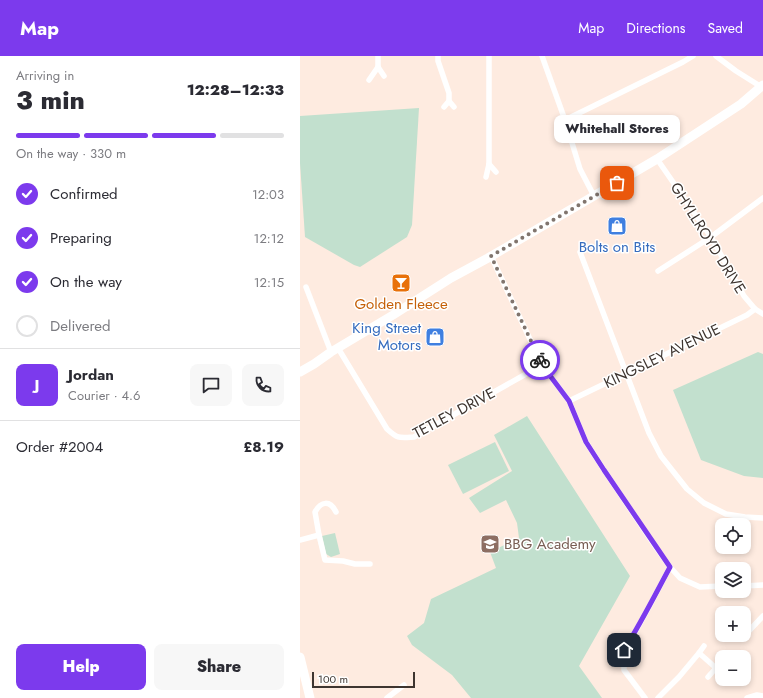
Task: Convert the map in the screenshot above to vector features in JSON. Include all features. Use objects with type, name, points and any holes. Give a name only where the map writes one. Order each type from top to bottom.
[{"type":"main road","points":[[300,372],[451,278],[658,159],[741,104],[762,87]]},
{"type":"main road","points":[[300,657],[310,698]]},
{"type":"street","points":[[378,56],[378,67],[384,76]]},
{"type":"street","points":[[438,56],[438,61],[449,93],[450,101],[454,106]]},
{"type":"street","points":[[486,178],[489,164],[489,56]]},
{"type":"street","points":[[542,56],[565,120],[580,169],[594,196]]},
{"type":"street","points":[[565,120],[693,56]]},
{"type":"street","points":[[716,56],[736,71],[762,87]]},
{"type":"street","points":[[369,80],[378,67]]},
{"type":"street","points":[[444,107],[450,101]]},
{"type":"street","name":"GHYLLROYD DRIVE","points":[[658,159],[711,237],[744,296],[754,309],[763,314]]},
{"type":"street","points":[[489,164],[496,172]]},
{"type":"street","points":[[658,271],[711,237],[763,198]]},
{"type":"street","points":[[580,252],[626,373],[652,438],[661,456],[687,489],[704,502],[726,514],[763,518]]},
{"type":"street","points":[[491,256],[542,365],[569,401],[586,442],[604,470],[670,567],[680,578],[700,587],[715,586]]},
{"type":"street","name":"TETLEY DRIVE","points":[[306,287],[334,350],[387,429],[394,436],[401,438],[414,437],[542,365]]},
{"type":"street","name":"KINGSLEY AVENUE","points":[[569,401],[747,315],[754,309]]},
{"type":"street","points":[[336,512],[332,505],[328,503],[322,504],[315,512],[325,560],[343,561],[360,565],[370,564]]},
{"type":"street","points":[[300,540],[319,535]]},
{"type":"street","points":[[645,698],[624,670],[624,650],[646,614],[670,567]]},
{"type":"street","points":[[751,586],[763,585]]},
{"type":"street","points":[[751,629],[763,616]]},
{"type":"street","points":[[658,698],[679,677],[704,646]]},
{"type":"street","points":[[699,653],[716,668],[708,677]]},
{"type":"street","points":[[387,698],[404,685]]},
{"type":"street","points":[[747,698],[757,695],[763,696]]},
{"type":"green space","points":[[419,108],[412,225],[407,237],[360,267],[305,237],[300,163],[300,116]]},
{"type":"green space","points":[[758,352],[763,354],[763,478],[744,476],[701,460],[673,390]]},
{"type":"green space","name":"BBG Academy","points":[[527,416],[630,576],[579,666],[602,698],[471,698],[452,675],[412,645],[407,636],[424,623],[431,599],[496,568],[490,552],[519,538],[517,523],[506,500],[480,513],[469,498],[512,471],[494,435]]},
{"type":"green space","points":[[495,442],[509,471],[463,494],[448,465]]},
{"type":"green space","points":[[335,533],[340,554],[331,557],[326,554],[322,536]]},
{"type":"way so far","points":[[540,360],[491,256],[617,183]]},
{"type":"place","name":"Whitehall Stores","points":[[617,183]]},
{"type":"place","name":"Bolts on Bits","points":[[617,226]]},
{"type":"place","name":"Golden Fleece","points":[[401,283]]},
{"type":"place","name":"King Street Motors","points":[[435,337]]},
{"type":"place","name":"BBG Academy","points":[[490,544]]},
{"type":"route","points":[[540,360],[542,365],[569,401],[586,442],[670,567],[624,650]]}]
